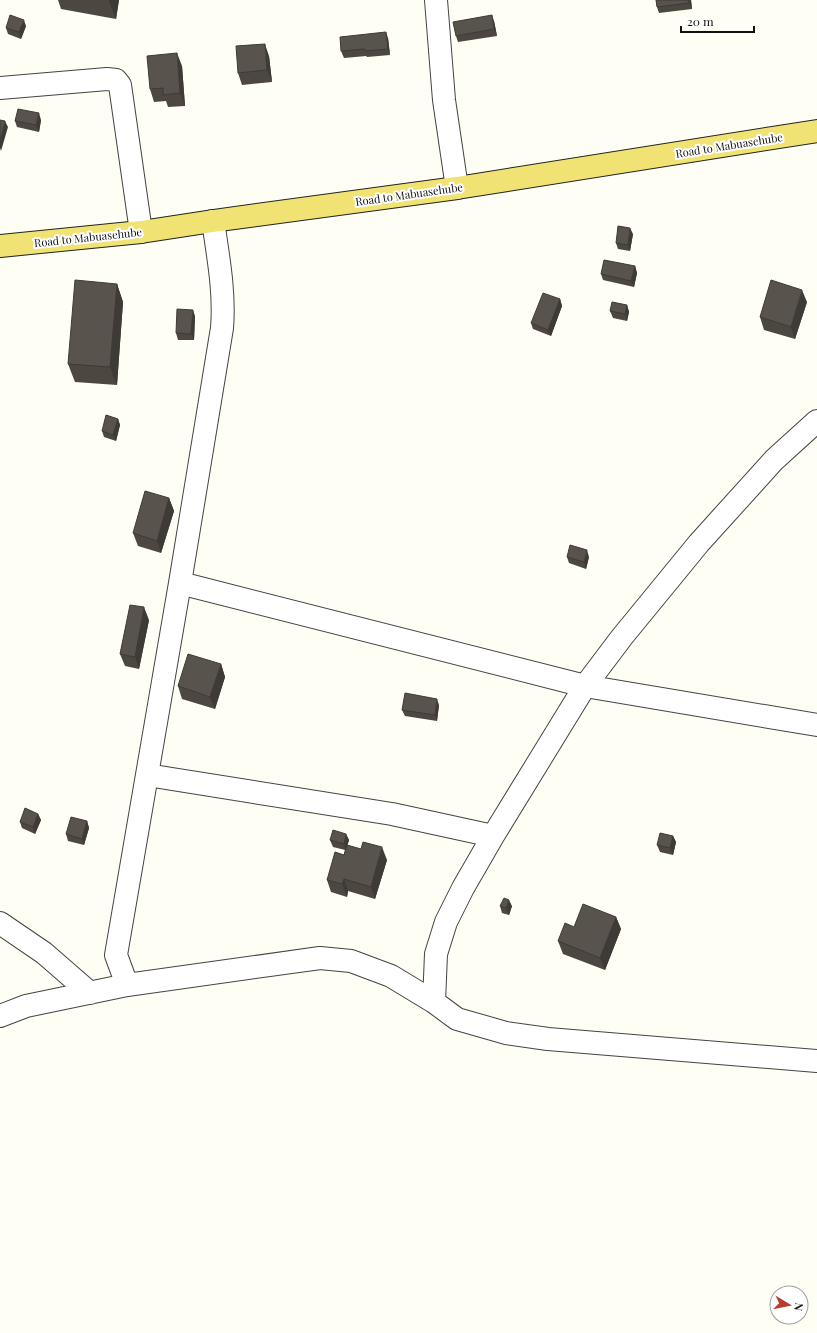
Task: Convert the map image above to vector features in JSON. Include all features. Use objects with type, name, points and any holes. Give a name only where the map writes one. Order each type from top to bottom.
[{"type":"main road","name":"Road to Mabuasehube","points":[[0,246],[141,232],[457,188],[817,131]]},
{"type":"street","points":[[436,0],[444,100],[457,188]]},
{"type":"street","points":[[0,88],[107,79],[116,80],[120,85],[141,232]]},
{"type":"street","points":[[127,985],[116,956],[180,583],[224,311],[213,221]]},
{"type":"street","points":[[434,1002],[436,954],[446,922],[463,888],[493,836],[585,686],[622,637],[700,543],[774,460],[817,421]]},
{"type":"street","points":[[180,583],[585,686],[817,725]]},
{"type":"street","points":[[147,774],[392,814],[493,836]]},
{"type":"street","points":[[0,923],[44,953],[90,993]]},
{"type":"street","points":[[0,1016],[26,1006],[127,985],[320,958],[351,961],[391,976],[434,1002],[457,1019],[506,1033],[548,1040],[817,1061]]},
{"type":"building","points":[[656,0],[689,0],[689,3],[657,7]]},
{"type":"building","points":[[10,15],[24,20],[19,32],[6,28]]},
{"type":"building","points":[[492,15],[494,29],[456,36],[453,22]]},
{"type":"building","points":[[386,32],[388,49],[341,51],[340,37]]},
{"type":"building","points":[[265,44],[267,70],[238,73],[236,46]]},
{"type":"building","points":[[177,53],[180,93],[163,95],[163,88],[150,89],[147,56]]},
{"type":"building","points":[[18,109],[39,113],[36,125],[15,121]]},
{"type":"building","points":[[0,120],[5,121],[0,141]]},
{"type":"building","points":[[618,226],[630,228],[628,245],[616,243]]},
{"type":"building","points":[[604,260],[635,266],[631,281],[601,274]]},
{"type":"building","points":[[75,280],[117,284],[110,367],[68,364]]},
{"type":"building","points":[[771,280],[802,290],[791,327],[760,317]]},
{"type":"building","points":[[543,293],[560,299],[548,330],[531,323]]},
{"type":"building","points":[[612,302],[627,305],[625,314],[610,311]]},
{"type":"building","points":[[177,309],[193,310],[191,334],[176,333]]},
{"type":"building","points":[[106,415],[118,419],[113,435],[102,431]]},
{"type":"building","points":[[145,491],[169,498],[157,541],[133,533]]},
{"type":"building","points":[[570,545],[587,550],[584,562],[567,557]]},
{"type":"building","points":[[130,605],[144,607],[135,657],[120,654]]},
{"type":"building","points":[[188,654],[221,664],[210,697],[178,686]]},
{"type":"building","points":[[405,693],[437,699],[435,715],[402,710]]},
{"type":"building","points":[[25,808],[38,814],[33,827],[20,822]]},
{"type":"building","points":[[71,817],[87,821],[82,839],[66,834]]},
{"type":"building","points":[[333,830],[346,834],[344,844],[330,840]]},
{"type":"building","points":[[660,833],[673,836],[670,848],[657,845]]},
{"type":"building","points":[[363,842],[382,847],[371,887],[344,879],[342,884],[327,880],[335,852],[344,855],[347,845],[361,849]]},
{"type":"building","points":[[504,898],[509,900],[506,908],[500,906]]},
{"type":"building","points":[[583,904],[616,917],[600,958],[558,941],[565,923],[574,927]]}]
